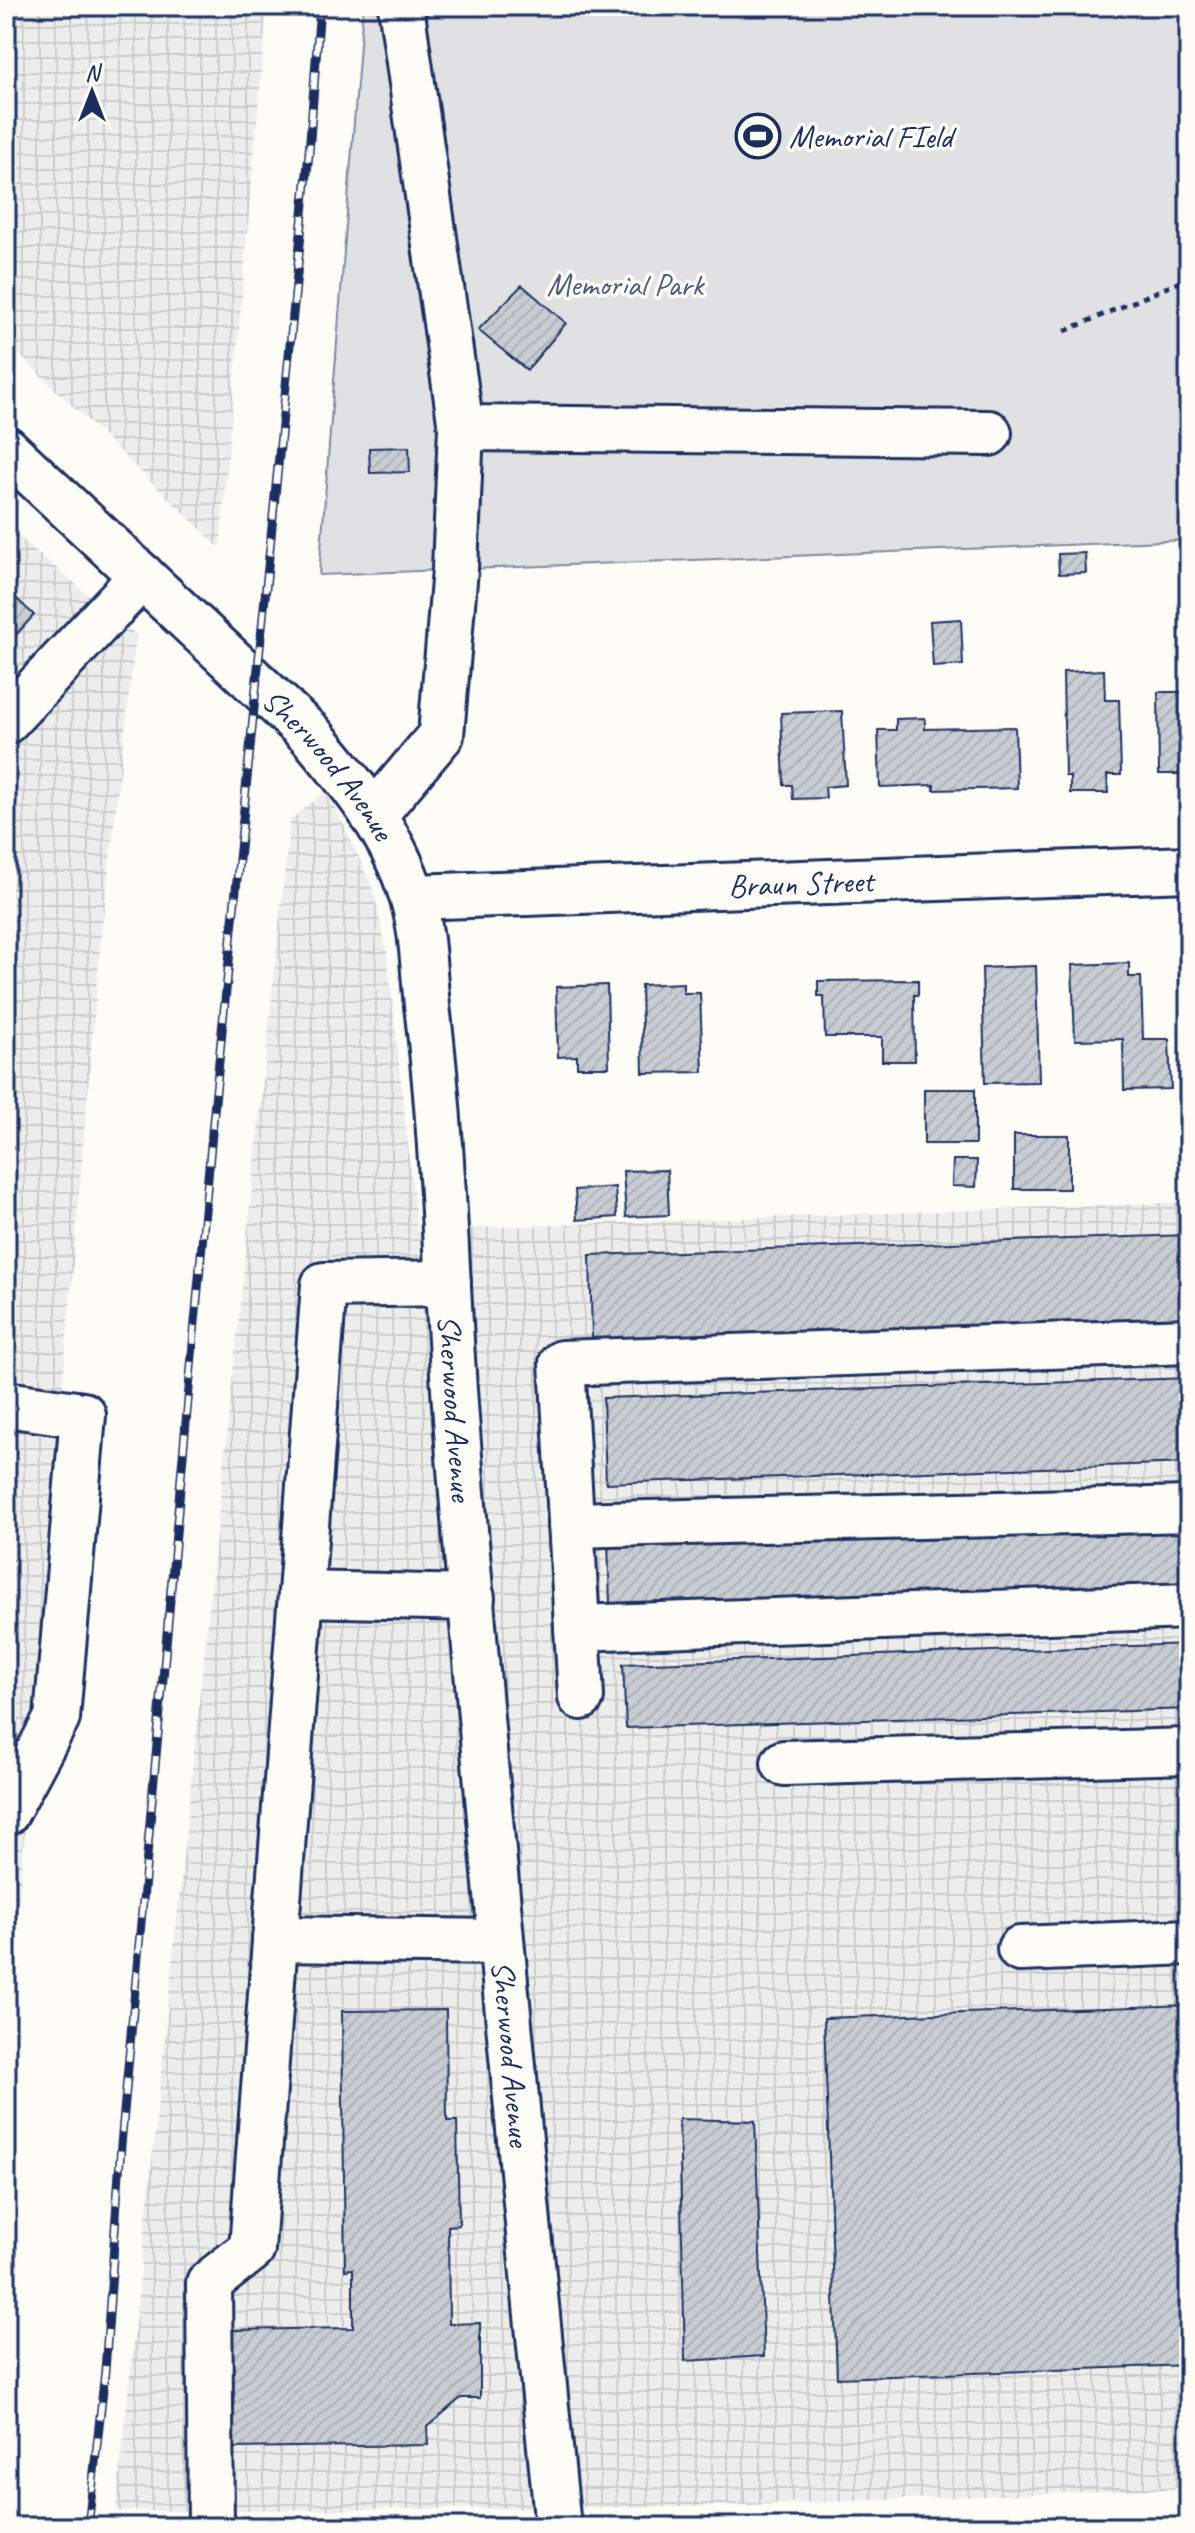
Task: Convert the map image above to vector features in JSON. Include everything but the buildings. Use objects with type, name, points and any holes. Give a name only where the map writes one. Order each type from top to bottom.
[{"type":"street","points":[[373,816],[441,735],[455,569],[461,428],[401,6]]},
{"type":"street","points":[[461,428],[989,433]]},
{"type":"street","name":"Sherwood Avenue","points":[[6,449],[310,734],[352,783],[390,842],[413,897],[422,948],[435,1071],[472,1598],[516,2123],[558,2527]]},
{"type":"street","points":[[6,721],[142,576]]},
{"type":"street","name":"Braun Street","points":[[413,897],[1189,869]]},
{"type":"street","points":[[211,2527],[209,2283],[252,2249],[324,1285],[448,1283]]},
{"type":"street","points":[[581,1697],[562,1363],[1189,1341]]},
{"type":"street","points":[[6,1404],[83,1415],[57,1718],[6,1813]]},
{"type":"street","points":[[571,1525],[1189,1509]]},
{"type":"street","points":[[301,1594],[472,1598]]},
{"type":"street","points":[[577,1628],[1189,1606]]},
{"type":"street","points":[[784,1763],[1189,1751]]},
{"type":"street","points":[[275,1939],[501,1942]]},
{"type":"street","points":[[1020,1949],[1189,1942]]},
{"type":"path","points":[[1065,331],[1189,278]]},
{"type":"shaded area","points":[[6,6],[267,6],[220,548],[6,342]]},
{"type":"shaded area","points":[[6,526],[136,635],[101,936],[6,2052]]},
{"type":"shaded area","points":[[325,792],[339,814],[373,889],[387,953],[417,1230],[1189,1202],[1189,2488],[695,2507],[116,2511],[290,820]]},
{"type":"green space","name":"Memorial Park","points":[[363,6],[1189,6],[1189,540],[319,575]]},
{"type":"railway","points":[[88,2527],[105,2371],[121,2145],[213,1122],[309,153],[320,6]]},
{"type":"place","name":"Memorial FIeld","points":[[758,136]]}]
